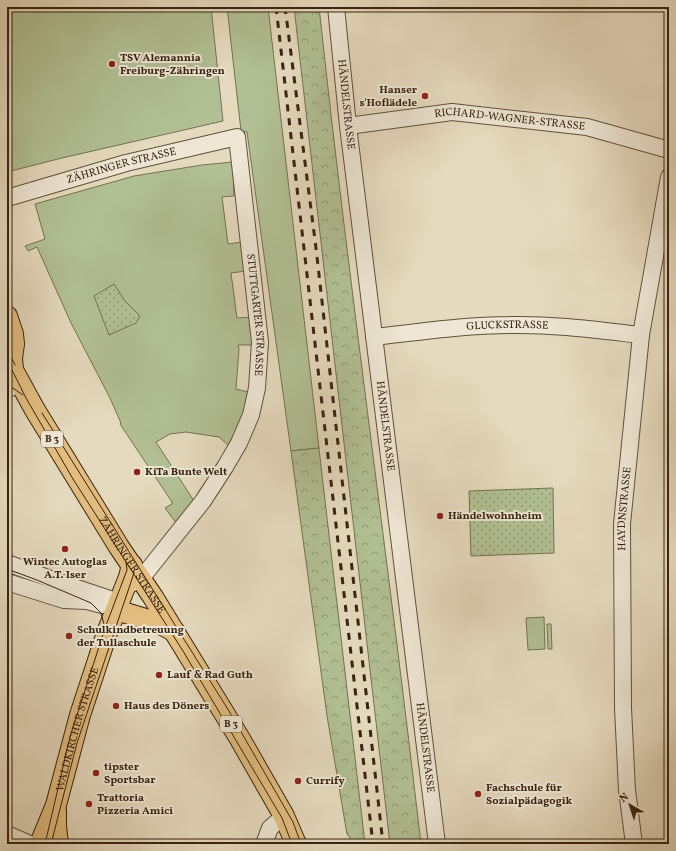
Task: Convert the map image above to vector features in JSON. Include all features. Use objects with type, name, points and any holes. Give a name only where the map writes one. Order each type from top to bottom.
[{"type":"main road","name":"ZÄHRINGER STRASSE","points":[[7,316],[13,334],[10,346],[12,358],[11,377],[38,416],[126,588],[175,633],[240,739],[284,816],[296,844]]},
{"type":"main road","points":[[126,588],[159,622],[175,633]]},
{"type":"main road","name":"WALDKIRCHER STRASSE","points":[[40,844],[56,805],[80,715],[126,588]]},
{"type":"main road","name":"WALDKIRCHER STRASSE","points":[[56,805],[58,844]]},
{"type":"street","name":"HÄNDELSTRASSE","points":[[336,7],[348,126],[437,844]]},
{"type":"street","name":"RICHARD-WAGNER-STRASSE","points":[[348,126],[452,112],[587,127],[669,150]]},
{"type":"street","name":"ZÄHRINGER STRASSE","points":[[7,198],[126,163],[237,137]]},
{"type":"street","name":"STUTTGARTER STRASSE","points":[[126,588],[144,575],[203,501],[242,437],[251,415],[258,388],[260,342],[237,137]]},
{"type":"street","name":"HAYDNSTRASSE","points":[[634,844],[627,790],[623,708],[622,524],[640,335],[669,177]]},
{"type":"street","name":"GLUCKSTRASSE","points":[[374,336],[439,329],[510,325],[576,327],[640,335]]},
{"type":"street","points":[[7,563],[59,582],[126,588]]},
{"type":"street","points":[[7,582],[64,600],[87,601],[126,588]]},
{"type":"street","points":[[264,844],[270,828],[284,816]]},
{"type":"street","points":[[7,834],[30,844]]},
{"type":"green space","name":"TSV Alemannia Freiburg-Zähringen","points":[[7,7],[211,7],[223,121],[7,172]]},
{"type":"green space","points":[[227,7],[268,7],[319,448],[291,451],[247,132],[241,131]]},
{"type":"green space","points":[[294,7],[319,7],[343,217],[421,844],[390,844]]},
{"type":"green space","points":[[233,162],[234,196],[222,197],[228,244],[243,242],[246,271],[231,273],[237,318],[251,317],[255,345],[238,345],[236,389],[252,393],[229,446],[219,437],[186,432],[170,434],[156,442],[194,501],[177,524],[165,508],[172,504],[172,502],[120,424],[121,423],[110,398],[71,323],[37,247],[28,251],[25,246],[45,239],[35,204],[134,176],[202,165]]},
{"type":"green space","points":[[114,284],[125,301],[140,316],[136,323],[109,335],[94,296]]},
{"type":"green space","points":[[319,448],[365,844],[355,844],[347,834],[327,716],[291,451]]},
{"type":"green space","points":[[553,488],[554,553],[471,556],[469,491]]},
{"type":"green space","points":[[544,617],[545,649],[528,650],[526,618]]},
{"type":"green space","points":[[547,624],[551,624],[552,649],[548,649]]},
{"type":"tram line","points":[[7,348],[15,365]]},
{"type":"tram line","points":[[7,360],[26,398],[73,479],[183,651],[282,818],[292,844]]},
{"type":"tram line","points":[[7,384],[23,395]]},
{"type":"tram line","points":[[42,413],[229,711],[293,822],[301,844]]},
{"type":"tram line","points":[[105,628],[127,570],[126,562]]},
{"type":"tram line","points":[[7,569],[91,603],[101,613],[105,628],[70,737],[45,844]]},
{"type":"tram line","points":[[51,844],[77,743],[134,573]]},
{"type":"railway","points":[[276,7],[373,844]]},
{"type":"railway","points":[[285,7],[316,248],[383,844]]},
{"type":"place","name":"TSV Alemannia Freiburg-Zähringen","points":[[112,64]]},
{"type":"place","name":"Hanser s'Hoflädele","points":[[425,96]]},
{"type":"place","name":"KiTa Bunte Welt","points":[[137,472]]},
{"type":"place","name":"Händelwohnheim","points":[[440,516]]},
{"type":"place","name":"Wintec Autoglas A.T. Iser","points":[[65,549]]},
{"type":"place","name":"Schulkindbetreuung der Tullaschule","points":[[69,636]]},
{"type":"place","name":"Lauf & Rad Guth","points":[[159,675]]},
{"type":"place","name":"Haus des Döners","points":[[116,706]]},
{"type":"place","name":"tipster Sportsbar","points":[[96,773]]},
{"type":"place","name":"Currify","points":[[298,781]]},
{"type":"place","name":"Fachschule für Sozialpädagogik","points":[[478,794]]},
{"type":"place","name":"Trattoria Pizzeria Amici","points":[[89,804]]}]
